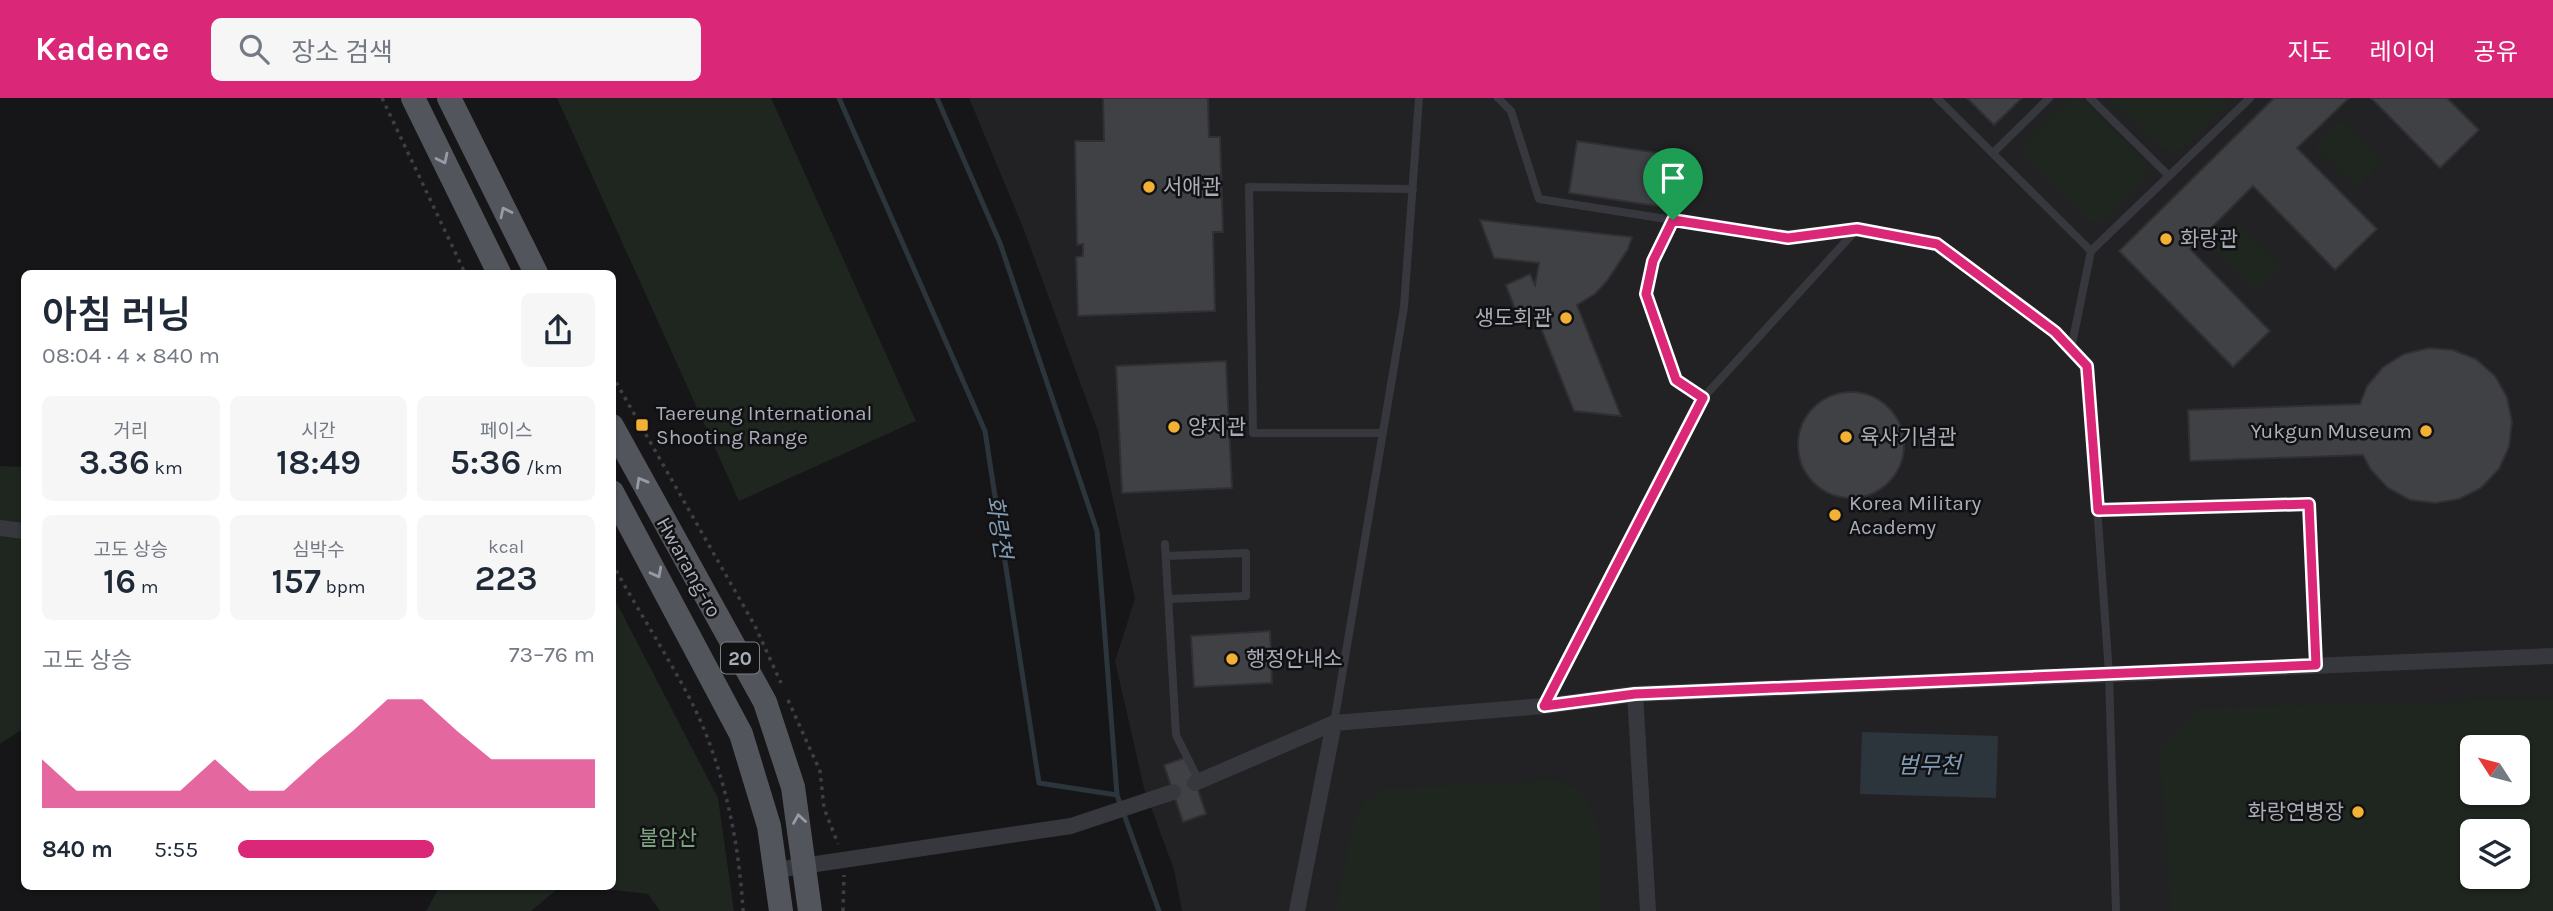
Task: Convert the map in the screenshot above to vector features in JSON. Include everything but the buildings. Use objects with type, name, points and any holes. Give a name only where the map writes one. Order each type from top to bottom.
[{"type":"main road","points":[[413,98],[498,270]]},
{"type":"main road","points":[[449,98],[535,270]]},
{"type":"main road","name":"Hwarang-ro","points":[[616,433],[765,702],[793,787],[806,865],[810,911]]},
{"type":"main road","name":"Hwarang-ro","points":[[616,500],[741,734],[769,826],[781,911]]},
{"type":"street","points":[[0,528],[21,531]]},
{"type":"street","points":[[1197,782],[1334,723],[1544,706],[1635,694],[2553,656]]},
{"type":"street","points":[[1635,694],[1648,911]]},
{"type":"street","points":[[1297,911],[1334,723]]},
{"type":"street","points":[[776,870],[1071,826],[1171,792]]},
{"type":"lane","points":[[1334,723],[1404,307],[1419,98]]},
{"type":"lane","points":[[1498,98],[1511,111],[1539,199],[1788,238],[1857,229],[1937,244],[2055,332],[2087,366],[2109,674],[2116,911]]},
{"type":"lane","points":[[1937,98],[2091,251]]},
{"type":"lane","points":[[1993,153],[2049,98]]},
{"type":"lane","points":[[2090,98],[2169,176]]},
{"type":"lane","points":[[2071,349],[2091,251],[2250,98]]},
{"type":"lane","points":[[1383,433],[1253,433],[1249,187],[1413,188]]},
{"type":"lane","points":[[1673,220],[1653,261],[1646,294],[1676,380],[1703,398]]},
{"type":"lane","points":[[1544,706],[1703,398],[1857,229]]},
{"type":"lane","points":[[2098,510],[2309,504],[2316,665]]},
{"type":"lane","points":[[1165,544],[1176,735],[1197,782]]},
{"type":"lane","points":[[1166,556],[1246,553],[1246,596],[1169,599]]},
{"type":"path","points":[[382,98],[464,270]]},
{"type":"path","points":[[616,571],[690,699],[718,769],[739,860],[743,911]]},
{"type":"shaded area","name":"Korea Military Academy","points":[[969,98],[2553,98],[2553,911],[1182,911],[1174,870],[1144,788],[1115,661],[1135,599],[1098,431],[1024,230]]},
{"type":"green space","points":[[557,98],[771,98],[916,421],[739,501]]},
{"type":"green space","points":[[2076,98],[2085,102],[2146,163],[2147,179],[2103,223],[2095,224],[2086,219],[2025,158],[2025,142],[2069,99]]},
{"type":"green space","points":[[2107,98],[2232,98],[2180,150],[2171,152],[2152,142]]},
{"type":"green space","points":[[2340,120],[2383,162],[2356,188],[2314,146]]},
{"type":"green space","points":[[2238,223],[2281,264],[2254,291],[2213,249]]},
{"type":"green space","points":[[0,466],[21,467],[21,730],[0,744]]},
{"type":"green space","name":"불암산","points":[[616,602],[718,798],[734,911],[660,911],[648,894],[614,890],[616,890]]},
{"type":"green space","name":"화랑연병장","points":[[2553,699],[2553,911],[2171,911],[2159,748],[2201,708]]},
{"type":"green space","points":[[1556,780],[1574,788],[1587,800],[1595,816],[1602,854],[1602,911],[1336,911],[1353,819],[1363,803],[1381,789]]},
{"type":"green space","points":[[438,890],[556,890],[531,911],[426,911]]},
{"type":"water","name":"범무천","points":[[1862,732],[1998,736],[1996,798],[1860,794]]},
{"type":"waterway","name":"화랑천","points":[[839,98],[985,431],[1039,783],[1117,795],[1159,911]]},
{"type":"waterway","points":[[937,98],[1000,243],[1097,531],[1117,795]]},
{"type":"place","name":"서애관","points":[[1149,187]]},
{"type":"place","name":"화랑관","points":[[2166,239]]},
{"type":"place","name":"생도회관","points":[[1566,318]]},
{"type":"place","name":"Taereung International Shooting Range","points":[[642,425]]},
{"type":"place","name":"양지관","points":[[1174,427]]},
{"type":"place","name":"Yukgun Museum","points":[[2426,431]]},
{"type":"place","name":"육사기념관","points":[[1846,437]]},
{"type":"place","name":"Korea Military Academy","points":[[1835,515]]},
{"type":"place","name":"행정안내소","points":[[1232,659]]},
{"type":"place","name":"화랑연병장","points":[[2358,812]]},
{"type":"route","points":[[1673,220],[1788,238],[1857,229],[1937,244],[2055,332],[2087,366],[2098,510],[2309,504],[2316,665],[1635,694],[1544,706],[1703,398],[1676,380],[1646,294],[1653,261],[1673,220]]}]
